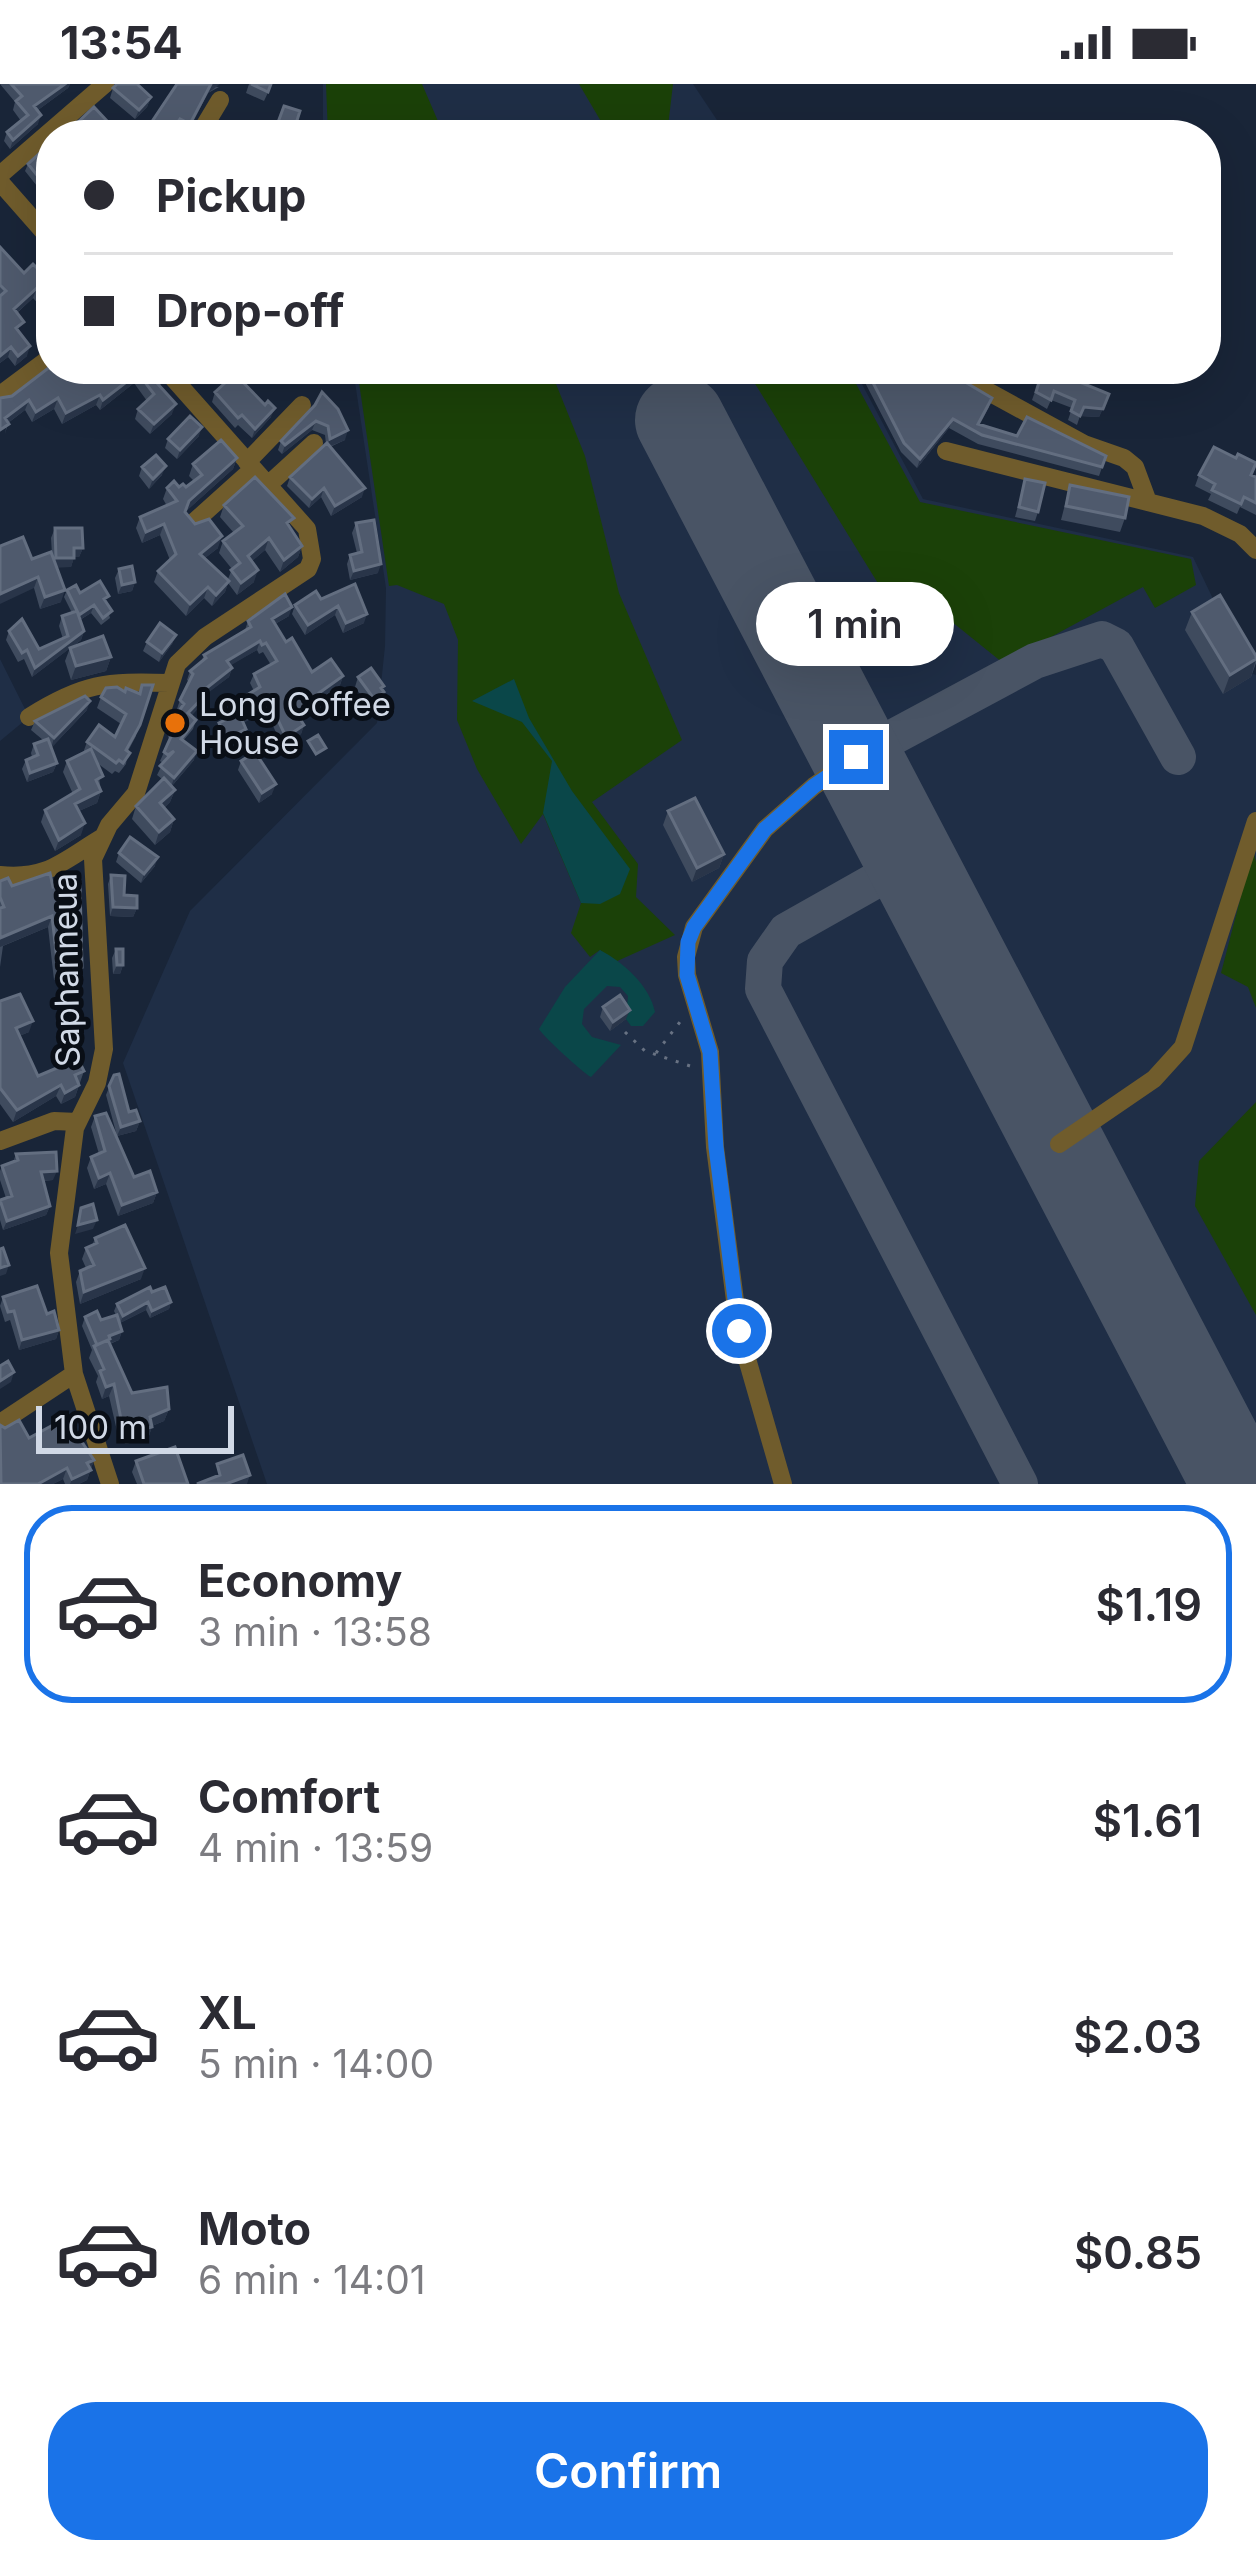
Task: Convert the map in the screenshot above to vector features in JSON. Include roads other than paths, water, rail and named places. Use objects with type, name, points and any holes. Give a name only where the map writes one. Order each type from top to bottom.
[{"type":"street","points":[[65,120],[105,84]]},
{"type":"street","points":[[208,120],[220,100]]},
{"type":"street","points":[[36,146],[0,178],[36,222]]},
{"type":"street","points":[[0,395],[36,368]]},
{"type":"street","name":"Saphanneua","points":[[110,1484],[74,1374],[59,1253],[78,1122],[98,1083],[104,1049],[93,859],[103,837],[136,793],[177,664],[205,637],[308,569],[312,559],[307,529],[178,384]]},
{"type":"street","points":[[974,384],[1084,444],[1124,458],[1135,467],[1148,502]]},
{"type":"street","points":[[194,522],[302,405]]},
{"type":"street","points":[[268,485],[314,443]]},
{"type":"street","points":[[946,451],[1203,517],[1240,534],[1256,550]]},
{"type":"street","points":[[29,717],[68,692],[116,681],[169,683]]},
{"type":"street","points":[[781,1482],[730,1283],[710,1052],[687,975],[688,942],[765,829],[856,757]]},
{"type":"street","points":[[1059,1144],[1154,1079],[1183,1047],[1256,821]]},
{"type":"street","points":[[0,875],[50,872],[103,837]]},
{"type":"street","points":[[0,1141],[53,1121],[78,1122]]},
{"type":"street","points":[[0,1423],[74,1374]]},
{"type":"place","name":"Long Coffee House","points":[[175,723]]}]
